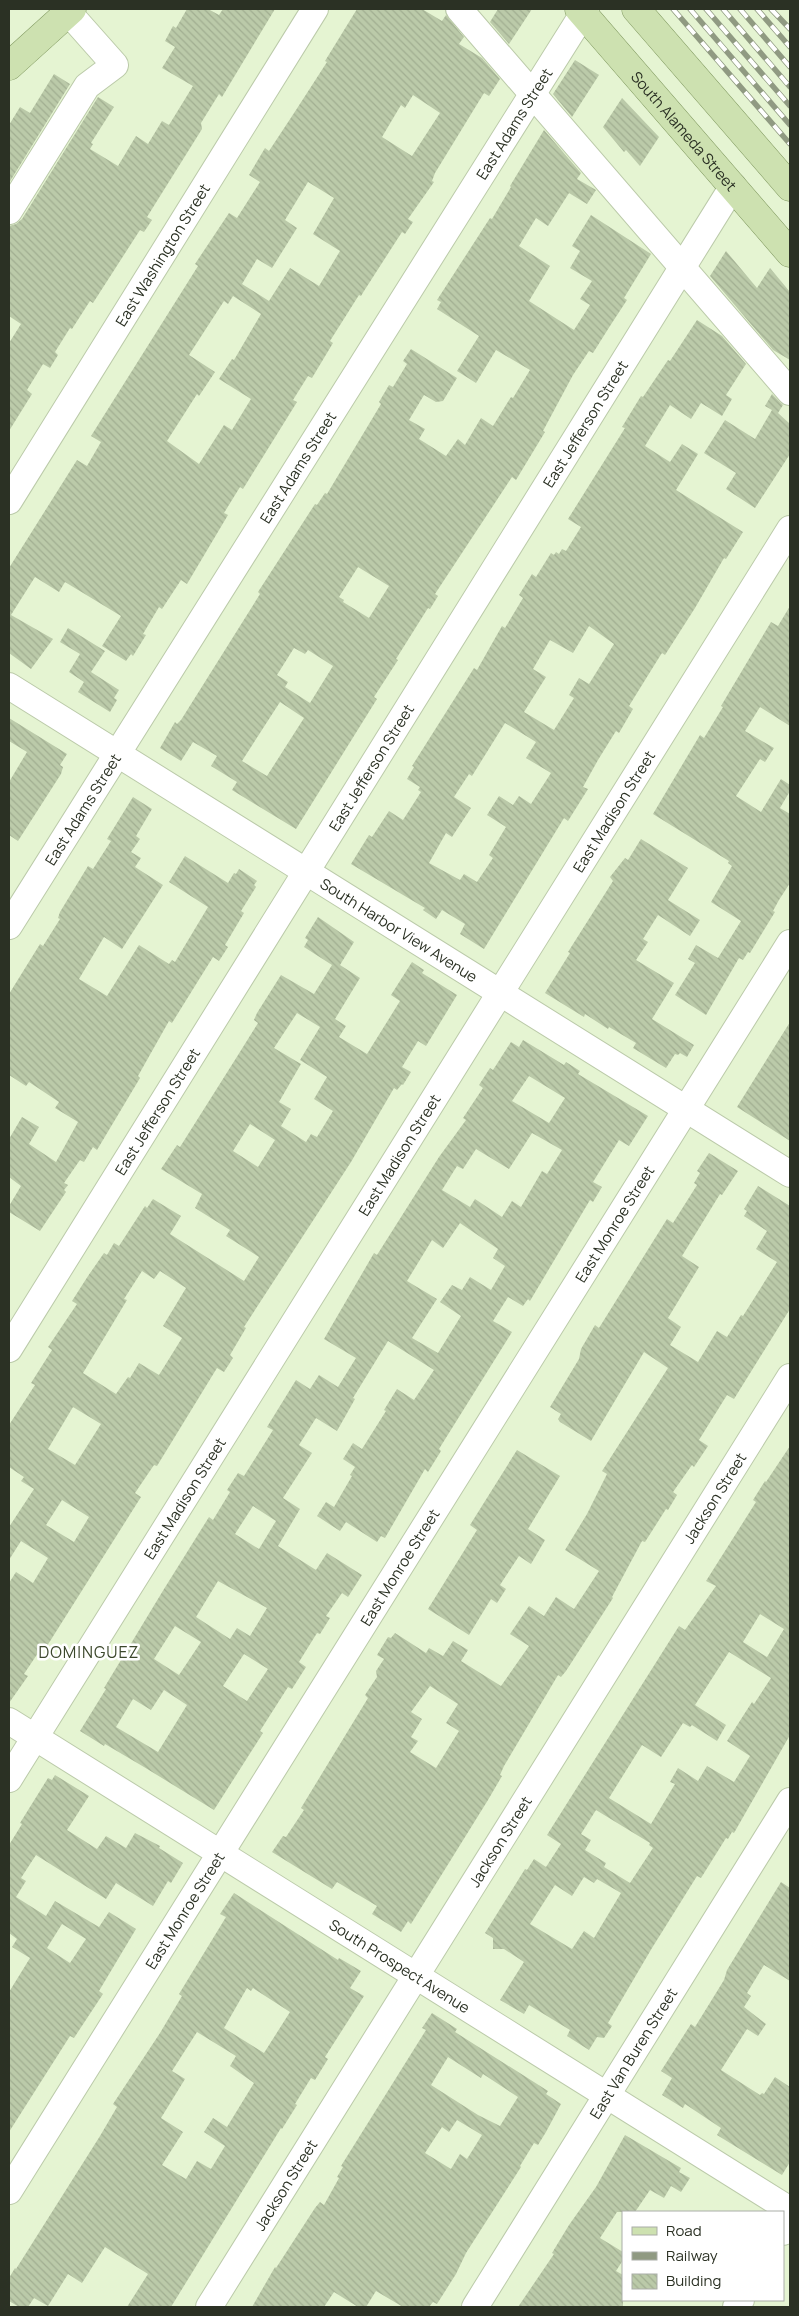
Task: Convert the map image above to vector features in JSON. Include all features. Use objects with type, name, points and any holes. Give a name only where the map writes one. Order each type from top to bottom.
[{"type":"main road","points":[[636,9],[790,187]]},
{"type":"main road","points":[[9,66],[68,10]]},
{"type":"main road","name":"South Alameda Street","points":[[583,10],[790,253]]},
{"type":"street","name":"East Washington Street","points":[[9,501],[315,9]]},
{"type":"street","points":[[458,9],[790,392]]},
{"type":"street","points":[[9,211],[87,86],[115,65],[68,10]]},
{"type":"street","name":"East Adams Street","points":[[9,926],[583,10]]},
{"type":"street","name":"East Jefferson Street","points":[[9,1349],[733,186]]},
{"type":"street","name":"East Madison Street","points":[[9,1780],[790,529]]},
{"type":"street","name":"South Harbor View Avenue","points":[[9,686],[790,1174]]},
{"type":"street","name":"East Monroe Street","points":[[9,2191],[790,943]]},
{"type":"street","name":"Jackson Street","points":[[209,2307],[790,1377]]},
{"type":"street","name":"South Prospect Avenue","points":[[9,1722],[790,2210]]},
{"type":"street","name":"East Van Buren Street","points":[[475,2307],[790,1801]]},
{"type":"building","points":[[187,9],[208,9],[219,15],[223,9],[275,9],[222,97],[219,94],[201,123],[202,129],[147,217],[152,220],[144,232],[140,230],[93,303],[90,301],[72,329],[70,328],[55,352],[58,355],[50,368],[43,364],[27,390],[32,394],[9,431],[9,343],[21,324],[9,316],[9,226],[16,224],[22,219],[98,97],[114,107],[91,143],[93,144],[90,149],[118,166],[136,136],[148,144],[162,121],[169,125],[193,86],[162,68],[175,47],[165,41],[173,26],[176,28]]},
{"type":"building","points":[[357,9],[422,9],[442,21],[446,15],[464,37],[459,44],[482,58],[500,79],[489,96],[484,93],[435,173],[432,181],[434,182],[408,219],[413,222],[405,234],[402,232],[361,296],[359,295],[330,341],[333,343],[312,378],[308,376],[293,400],[297,402],[243,489],[240,487],[224,513],[228,515],[187,584],[181,580],[162,609],[159,607],[143,634],[146,635],[133,656],[131,654],[126,661],[102,646],[121,616],[65,582],[59,592],[35,577],[11,615],[53,639],[31,669],[9,653],[9,568],[77,460],[87,466],[101,442],[91,436],[198,266],[195,264],[229,213],[237,218],[260,182],[249,175],[265,148],[269,151],[327,62],[325,61]],"holes":[[[413,95],[440,113],[412,156],[382,137],[401,105],[405,108]],[[308,182],[334,198],[313,234],[340,251],[319,286],[290,268],[269,301],[242,284],[257,259],[272,268],[297,228],[285,220]],[[233,296],[261,314],[234,360],[232,359],[219,379],[251,399],[232,430],[224,425],[199,464],[167,441],[197,394],[199,396],[215,372],[189,355],[224,301],[228,304]]]},
{"type":"building","points":[[498,9],[532,9],[509,44],[490,22]]},
{"type":"building","points":[[575,60],[599,75],[572,117],[553,94]]},
{"type":"building","points":[[54,74],[70,84],[9,183],[9,125],[20,107],[30,113]]},
{"type":"building","points":[[622,98],[659,137],[640,166],[626,150],[624,152],[603,127]]},
{"type":"building","points":[[544,130],[581,173],[577,179],[596,190],[587,204],[569,193],[548,226],[536,218],[519,246],[550,266],[529,301],[574,330],[590,305],[580,299],[592,281],[570,268],[580,251],[572,246],[591,215],[651,254],[624,298],[627,300],[593,353],[589,351],[573,375],[543,431],[545,432],[516,480],[512,477],[435,594],[438,596],[430,609],[428,608],[396,659],[398,660],[374,697],[377,699],[296,829],[232,790],[237,782],[211,766],[217,756],[193,742],[181,761],[160,748],[175,722],[177,724],[181,720],[260,594],[258,592],[315,504],[317,505],[325,493],[327,494],[381,404],[379,402],[389,385],[393,387],[407,364],[403,361],[411,349],[457,378],[443,401],[436,402],[424,395],[409,420],[425,429],[419,439],[446,456],[458,439],[465,445],[481,418],[493,426],[511,397],[513,398],[530,370],[496,350],[476,383],[457,371],[479,336],[437,309],[441,302],[437,300],[490,218],[492,219]],"holes":[[[358,567],[389,586],[369,618],[343,602],[344,600],[339,597]],[[294,648],[305,654],[308,650],[333,666],[310,703],[285,687],[288,682],[277,675]],[[280,702],[304,718],[267,776],[242,761]]]},
{"type":"building","points":[[726,251],[757,288],[770,268],[790,292],[790,360],[773,350],[710,276]]},
{"type":"building","points":[[697,320],[722,336],[746,364],[726,395],[732,399],[722,416],[701,403],[691,419],[670,405],[645,446],[670,462],[682,444],[698,454],[676,490],[743,532],[726,559],[724,558],[665,655],[662,653],[660,656],[629,706],[633,709],[619,733],[616,731],[583,787],[588,789],[568,821],[564,818],[484,949],[460,934],[465,924],[442,910],[436,919],[423,910],[425,908],[351,864],[369,835],[372,837],[389,811],[403,820],[421,792],[418,790],[420,787],[407,779],[414,767],[412,766],[474,668],[477,670],[502,626],[505,628],[523,598],[519,595],[532,574],[536,577],[551,553],[554,555],[556,552],[559,554],[562,549],[566,551],[581,527],[568,519],[625,428],[622,427],[641,396],[643,397],[668,360],[670,361]],"holes":[[[589,626],[614,644],[589,684],[579,678],[569,695],[574,698],[554,730],[524,712],[546,677],[533,669],[550,640],[573,653]],[[505,723],[536,742],[526,758],[551,773],[531,804],[519,796],[513,805],[499,796],[487,815],[506,827],[489,855],[493,858],[477,882],[464,874],[460,880],[429,863],[446,833],[452,837],[471,808],[454,797],[469,774],[472,776]]]},
{"type":"building","points":[[772,394],[783,405],[778,413],[790,424],[790,454],[755,508],[726,489],[736,473],[704,453],[725,420],[755,439],[772,410],[765,406]]},
{"type":"building","points":[[790,606],[790,726],[760,707],[745,731],[774,748],[765,762],[760,759],[736,796],[761,812],[781,779],[790,785],[790,791],[780,808],[790,814],[790,883],[750,953],[748,952],[743,960],[739,958],[706,1015],[675,995],[695,963],[688,959],[696,945],[718,958],[741,921],[711,902],[732,866],[728,863],[729,861],[653,814],[700,735],[704,738],[771,622],[778,626]]},
{"type":"building","points":[[68,628],[105,651],[91,672],[119,690],[114,698],[117,700],[110,712],[78,692],[84,682],[69,672],[80,654],[60,642]]},
{"type":"building","points":[[9,718],[67,754],[60,765],[63,767],[61,774],[18,841],[9,835],[9,782],[27,752],[9,741]]},
{"type":"building","points":[[133,797],[152,809],[136,836],[140,839],[131,852],[141,858],[135,867],[163,885],[122,949],[104,937],[79,979],[107,996],[139,945],[169,964],[172,960],[175,962],[208,907],[169,882],[185,856],[228,883],[239,869],[257,881],[254,885],[256,887],[241,911],[244,913],[225,945],[228,947],[219,961],[213,957],[172,1023],[169,1021],[138,1076],[140,1078],[97,1150],[93,1147],[84,1162],[80,1160],[64,1183],[68,1185],[64,1190],[66,1192],[40,1231],[9,1212],[9,1206],[21,1186],[9,1177],[9,1139],[22,1117],[39,1127],[29,1144],[56,1162],[78,1122],[55,1108],[59,1102],[29,1082],[26,1086],[9,1075],[9,994],[40,944],[43,946],[60,919],[58,918],[60,912],[88,866],[93,869],[111,841],[107,839]]},
{"type":"building","points":[[641,839],[688,868],[668,900],[700,920],[690,936],[658,915],[643,939],[648,942],[636,960],[674,983],[652,1019],[694,1045],[687,1057],[680,1053],[678,1055],[675,1054],[666,1068],[633,1048],[636,1043],[609,1027],[608,1029],[585,1014],[584,1017],[545,993],[570,953],[568,952],[613,881],[610,877],[625,858],[628,860]]},
{"type":"building","points":[[318,917],[354,942],[340,965],[360,978],[335,1019],[346,1026],[339,1037],[367,1054],[400,1001],[391,995],[412,962],[424,970],[422,973],[457,995],[426,1046],[418,1041],[402,1067],[411,1072],[403,1085],[397,1090],[394,1088],[351,1162],[244,1327],[246,1328],[230,1355],[233,1358],[224,1372],[217,1368],[157,1466],[154,1465],[135,1493],[141,1497],[47,1646],[44,1644],[24,1674],[28,1676],[9,1703],[9,1583],[16,1572],[33,1583],[48,1558],[21,1541],[9,1560],[9,1527],[34,1489],[21,1481],[24,1477],[9,1467],[9,1425],[35,1385],[31,1383],[52,1350],[48,1347],[77,1304],[72,1301],[104,1253],[107,1255],[114,1243],[119,1246],[145,1206],[147,1208],[153,1199],[181,1216],[170,1234],[244,1281],[259,1257],[226,1236],[230,1230],[195,1208],[202,1194],[161,1169],[177,1145],[180,1147],[258,1023],[254,1020],[257,1013],[281,975],[314,994],[332,965],[304,947],[308,940],[305,938]],"holes":[[[297,1013],[320,1027],[300,1060],[327,1077],[314,1099],[333,1111],[317,1137],[311,1134],[306,1142],[281,1126],[291,1109],[279,1102],[301,1064],[274,1048]],[[250,1124],[275,1140],[258,1167],[233,1151]],[[142,1271],[154,1279],[160,1271],[186,1288],[163,1326],[182,1338],[159,1375],[139,1363],[130,1378],[128,1377],[116,1394],[83,1373],[127,1300],[124,1299]],[[73,1407],[101,1424],[75,1465],[48,1449]],[[62,1500],[89,1517],[74,1542],[46,1525]]]},
{"type":"building","points":[[790,1022],[790,1141],[737,1107]]},
{"type":"building","points":[[523,1040],[564,1065],[566,1062],[580,1071],[578,1074],[648,1116],[629,1146],[619,1140],[593,1182],[602,1187],[593,1202],[590,1200],[530,1301],[528,1299],[523,1306],[508,1297],[493,1321],[512,1332],[439,1449],[441,1451],[428,1472],[425,1469],[385,1538],[381,1536],[377,1542],[346,1522],[340,1531],[317,1516],[326,1502],[334,1507],[352,1476],[350,1475],[355,1467],[343,1459],[353,1443],[362,1449],[386,1411],[384,1410],[397,1389],[414,1400],[434,1370],[388,1341],[353,1398],[355,1399],[337,1431],[316,1418],[299,1445],[312,1453],[283,1498],[300,1509],[278,1546],[316,1570],[327,1553],[362,1575],[348,1597],[342,1593],[326,1616],[330,1618],[320,1634],[317,1633],[299,1662],[306,1667],[292,1689],[288,1687],[260,1731],[263,1733],[214,1810],[80,1731],[106,1689],[104,1688],[209,1517],[213,1520],[230,1492],[227,1490],[238,1473],[244,1476],[273,1430],[267,1427],[296,1380],[310,1389],[319,1375],[338,1387],[356,1358],[324,1339],[374,1253],[377,1255],[439,1157],[466,1120],[463,1118],[483,1088],[479,1085],[490,1068],[493,1070],[511,1042],[519,1047]],"holes":[[[529,1076],[565,1098],[549,1123],[512,1101]],[[532,1133],[562,1150],[547,1174],[542,1171],[521,1207],[512,1201],[502,1217],[475,1199],[470,1207],[442,1190],[457,1166],[463,1169],[476,1149],[509,1169]],[[460,1223],[498,1249],[493,1258],[505,1266],[491,1290],[470,1277],[462,1290],[452,1285],[440,1302],[461,1316],[438,1353],[412,1338],[437,1299],[407,1281],[432,1240],[443,1248]],[[253,1506],[276,1521],[259,1549],[235,1534]],[[218,1581],[267,1608],[250,1636],[237,1628],[230,1639],[196,1617]],[[175,1626],[201,1642],[179,1675],[154,1659]],[[244,1654],[268,1669],[247,1701],[223,1686]],[[164,1690],[187,1705],[158,1752],[116,1727],[133,1699],[151,1710]]]},
{"type":"building","points":[[709,1153],[738,1171],[722,1195],[720,1194],[682,1256],[699,1267],[668,1318],[681,1327],[670,1345],[698,1362],[717,1331],[727,1337],[741,1315],[743,1316],[777,1262],[756,1249],[767,1231],[744,1216],[747,1211],[744,1209],[758,1186],[790,1206],[790,1309],[734,1399],[727,1395],[699,1440],[708,1446],[694,1467],[692,1465],[673,1492],[677,1495],[668,1510],[666,1509],[645,1542],[642,1541],[613,1598],[566,1671],[561,1677],[558,1675],[504,1766],[500,1775],[502,1776],[488,1800],[411,1924],[408,1921],[401,1932],[372,1914],[377,1906],[337,1882],[332,1889],[272,1852],[283,1836],[286,1837],[304,1810],[301,1808],[368,1698],[365,1695],[377,1677],[376,1671],[384,1659],[377,1655],[388,1637],[391,1638],[395,1633],[426,1653],[429,1648],[443,1656],[453,1641],[468,1650],[461,1661],[501,1686],[529,1646],[510,1634],[529,1606],[544,1616],[556,1597],[574,1609],[599,1571],[565,1550],[587,1514],[607,1474],[602,1471],[668,1368],[644,1352],[591,1441],[560,1422],[558,1419],[561,1414],[550,1407],[579,1359],[581,1349],[595,1325],[599,1328],[667,1219],[673,1223],[697,1185],[694,1183],[700,1173],[697,1171]],"holes":[[[430,1686],[458,1704],[446,1723],[459,1731],[436,1768],[410,1752],[418,1741],[411,1737],[422,1719],[411,1712]]]},
{"type":"building","points":[[790,1446],[790,1735],[734,1833],[732,1832],[728,1839],[726,1838],[701,1878],[697,1876],[652,1948],[608,2023],[612,2026],[604,2038],[597,2037],[589,2050],[567,2036],[570,2030],[529,2005],[524,2014],[500,2000],[524,1962],[504,1949],[493,1949],[493,1938],[485,1933],[525,1869],[527,1870],[534,1859],[546,1867],[561,1844],[547,1835],[679,1626],[685,1630],[716,1586],[706,1581],[756,1502],[753,1500]],"holes":[[[760,1614],[784,1629],[767,1657],[743,1642]],[[729,1652],[771,1678],[754,1704],[752,1702],[727,1741],[750,1756],[734,1782],[707,1766],[698,1781],[678,1768],[670,1782],[675,1784],[651,1824],[609,1798],[642,1745],[661,1757],[683,1723],[690,1727],[692,1725],[717,1741],[726,1725],[695,1705]],[[596,1810],[650,1843],[649,1845],[653,1848],[630,1883],[604,1867],[606,1863],[585,1850],[591,1840],[581,1834]],[[584,1877],[594,1883],[597,1879],[621,1893],[594,1938],[584,1931],[572,1949],[530,1924],[555,1885],[572,1896]]]},
{"type":"building","points":[[517,1450],[560,1476],[528,1529],[545,1540],[531,1564],[519,1556],[500,1585],[506,1589],[497,1603],[491,1599],[469,1635],[428,1609],[477,1530],[470,1525]]},
{"type":"building","points":[[55,1775],[89,1796],[67,1830],[97,1849],[106,1836],[126,1848],[135,1833],[160,1846],[159,1848],[183,1863],[171,1883],[168,1881],[153,1906],[116,1883],[106,1899],[36,1855],[21,1878],[26,1881],[16,1897],[46,1916],[55,1901],[99,1927],[109,1912],[136,1929],[99,1991],[103,1994],[74,2038],[70,2036],[9,2132],[9,1992],[30,1958],[12,1947],[17,1939],[9,1933],[9,1845],[22,1824],[20,1823],[48,1778],[52,1780]],"holes":[[[62,1924],[86,1939],[70,1963],[47,1948]]]},
{"type":"building","points":[[781,1882],[790,1888],[790,1981],[764,1965],[747,1993],[751,1996],[744,2007],[766,2024],[758,2036],[747,2029],[721,2070],[760,2095],[764,2094],[775,2077],[790,2087],[790,2162],[782,2175],[717,2135],[721,2128],[685,2104],[683,2108],[662,2095],[672,2078],[661,2071],[691,2024],[695,2027],[724,1980],[727,1970]]},
{"type":"building","points":[[234,1893],[338,1960],[339,1958],[361,1971],[350,1988],[364,1996],[325,2057],[328,2059],[315,2080],[311,2078],[295,2104],[297,2105],[171,2307],[127,2307],[148,2274],[105,2247],[82,2283],[68,2274],[48,2306],[34,2298],[28,2307],[19,2307],[9,2301],[9,2278],[100,2136],[117,2107],[113,2104],[182,1996],[179,1994],[226,1917],[220,1914]],"holes":[[[247,1988],[251,1991],[253,1988],[290,2012],[264,2053],[224,2028]],[[197,2032],[236,2056],[230,2066],[254,2083],[227,2127],[213,2118],[204,2132],[225,2146],[211,2169],[197,2161],[186,2179],[162,2165],[183,2132],[161,2118],[185,2079],[172,2071]]]},
{"type":"building","points":[[432,2013],[457,2029],[455,2032],[548,2091],[546,2094],[561,2104],[546,2132],[538,2145],[534,2143],[437,2304],[433,2302],[429,2307],[403,2307],[376,2291],[366,2307],[358,2307],[334,2292],[324,2307],[252,2307],[275,2267],[315,2208],[320,2202],[324,2205],[339,2178],[337,2177],[343,2167],[341,2166],[426,2030],[422,2028]],"holes":[[[448,2057],[481,2078],[483,2074],[518,2097],[500,2126],[478,2115],[431,2085]],[[457,2120],[482,2135],[467,2159],[460,2154],[451,2169],[425,2153],[442,2127],[449,2132]]]},
{"type":"building","points":[[625,2135],[681,2168],[679,2172],[690,2178],[681,2192],[671,2186],[664,2198],[650,2190],[636,2211],[617,2212],[600,2238],[622,2251],[622,2262],[616,2271],[622,2274],[623,2307],[518,2307],[554,2254],[552,2253],[569,2225],[596,2187]]},
{"type":"railway","points":[[673,9],[790,144]]},
{"type":"railway","points":[[690,9],[790,125]]},
{"type":"railway","points":[[706,9],[790,106]]},
{"type":"railway","points":[[723,9],[790,87]]},
{"type":"railway","points":[[740,9],[790,67]]},
{"type":"railway","points":[[757,9],[790,47]]},
{"type":"railway","points":[[771,9],[790,29]]},
{"type":"district","name":"DOMINGUEZ","points":[[89,1652]]}]
